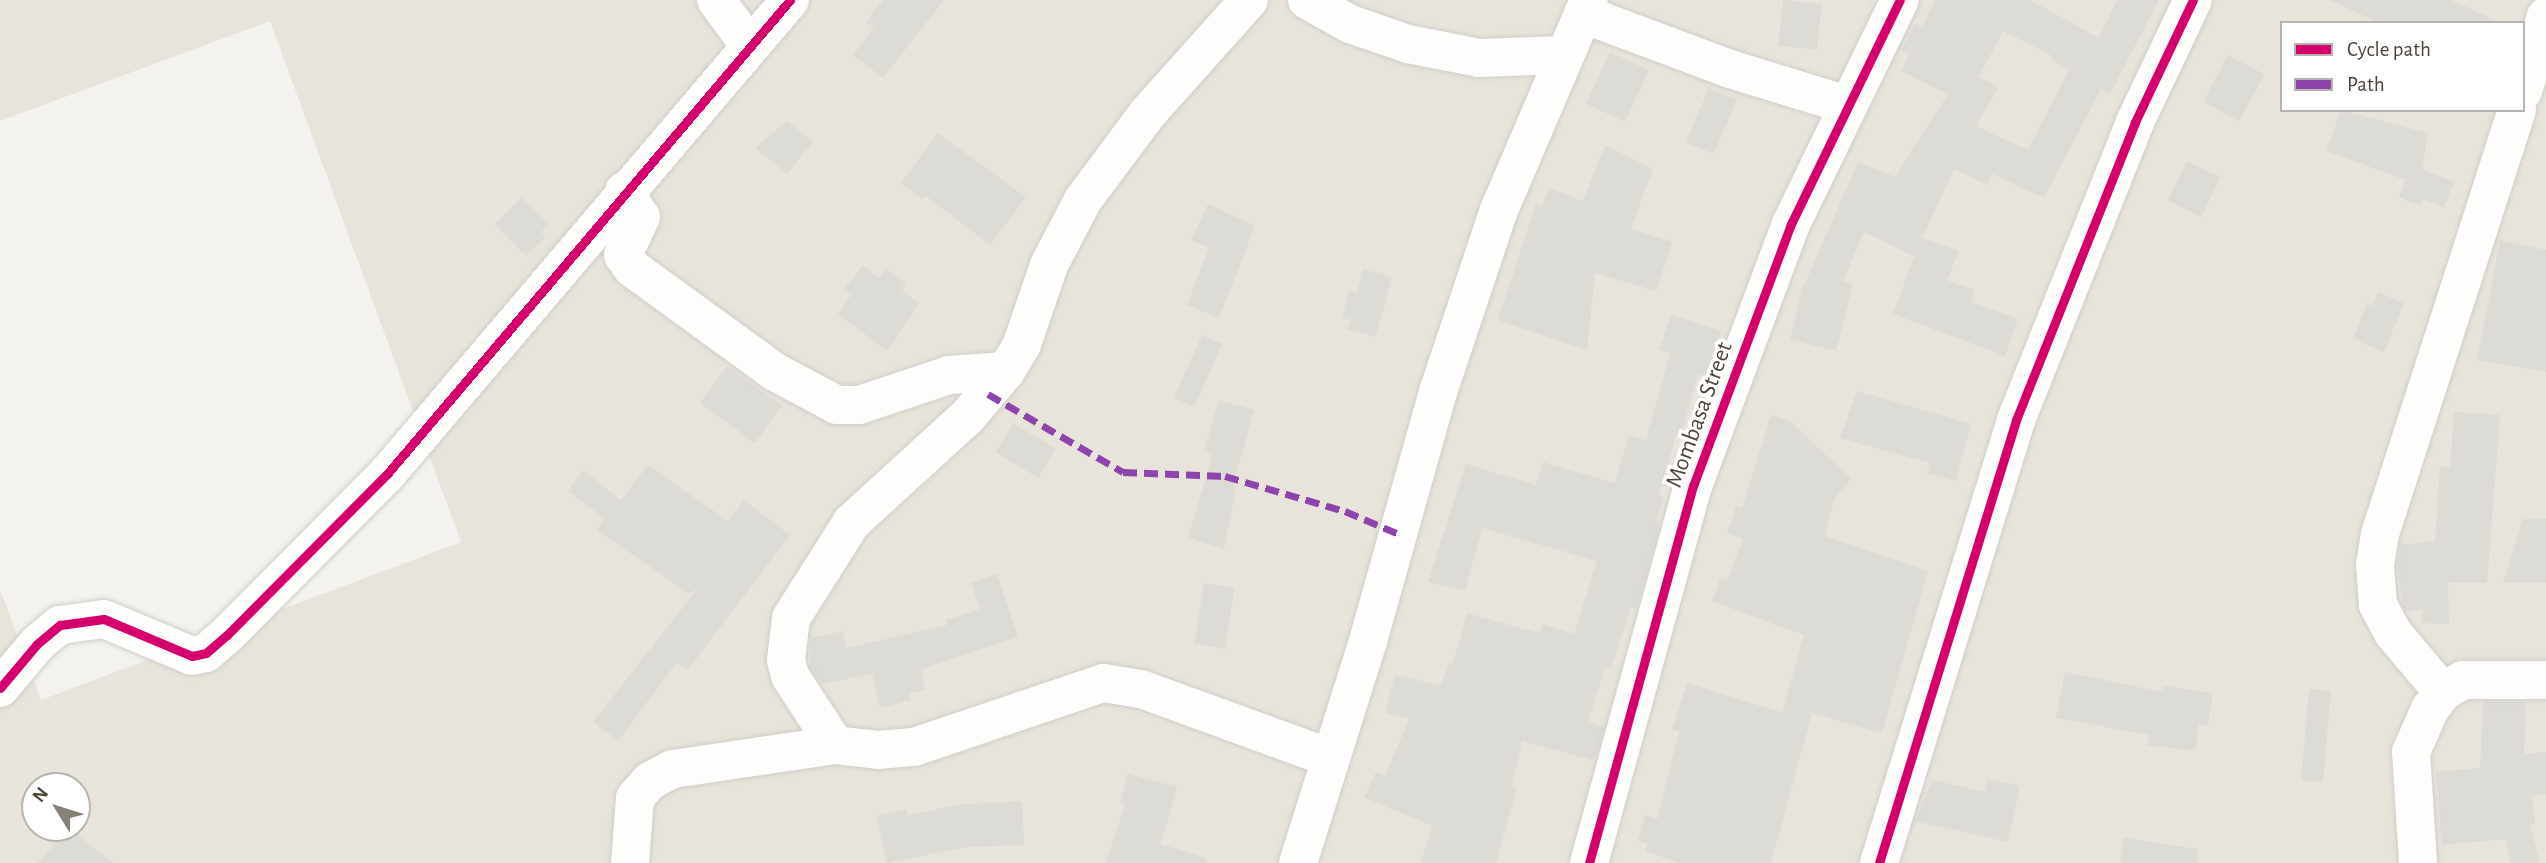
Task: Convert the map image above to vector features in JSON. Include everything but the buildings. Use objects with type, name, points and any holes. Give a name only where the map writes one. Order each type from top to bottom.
[{"type":"street","points":[[716,0],[750,46]]},
{"type":"street","points":[[0,688],[37,644],[60,625],[104,619],[192,656],[206,653],[253,612],[387,474],[624,191],[790,0]]},
{"type":"street","points":[[835,745],[790,676],[786,660],[791,618],[852,522],[968,416],[1006,371],[1022,344],[1049,265],[1083,200],[1147,114],[1249,0]]},
{"type":"street","points":[[1307,0],[1350,24],[1408,44],[1479,58],[1562,55]]},
{"type":"street","name":"Mombasa Street","points":[[1589,863],[1693,486],[1791,224],[1900,0]]},
{"type":"street","points":[[1880,863],[2016,420],[2136,122],[2193,0]]},
{"type":"street","points":[[1298,863],[1328,757],[1376,614],[1439,389],[1499,210],[1562,55],[1586,7],[1730,69],[1847,105]]},
{"type":"street","points":[[2525,84],[2546,16]]},
{"type":"street","points":[[2443,692],[2393,633],[2378,605],[2375,565],[2380,534],[2516,112]]},
{"type":"street","points":[[624,191],[641,217],[623,255],[632,268],[775,372],[836,405],[859,405],[949,375],[1006,371]]},
{"type":"street","points":[[2418,863],[2411,752],[2443,692],[2463,680],[2546,680]]},
{"type":"street","points":[[630,863],[635,798],[659,775],[707,760],[835,745],[878,750],[914,747],[1103,683],[1141,689],[1328,757]]},
{"type":"shaded area","points":[[0,0],[2546,0],[2546,863],[0,863],[0,589],[41,700],[461,542],[270,21],[0,121]]},
{"type":"marked path","points":[[988,394],[1123,472],[1225,476],[1345,511],[1399,534]]},
{"type":"cycle path","points":[[0,688],[37,644],[60,625],[104,619],[192,656],[206,653],[227,635],[387,474],[790,0]]},
{"type":"cycle path","points":[[1589,863],[1693,486],[1791,224],[1900,0]]},
{"type":"cycle path","points":[[1879,863],[2016,420],[2135,122],[2193,0]]}]
